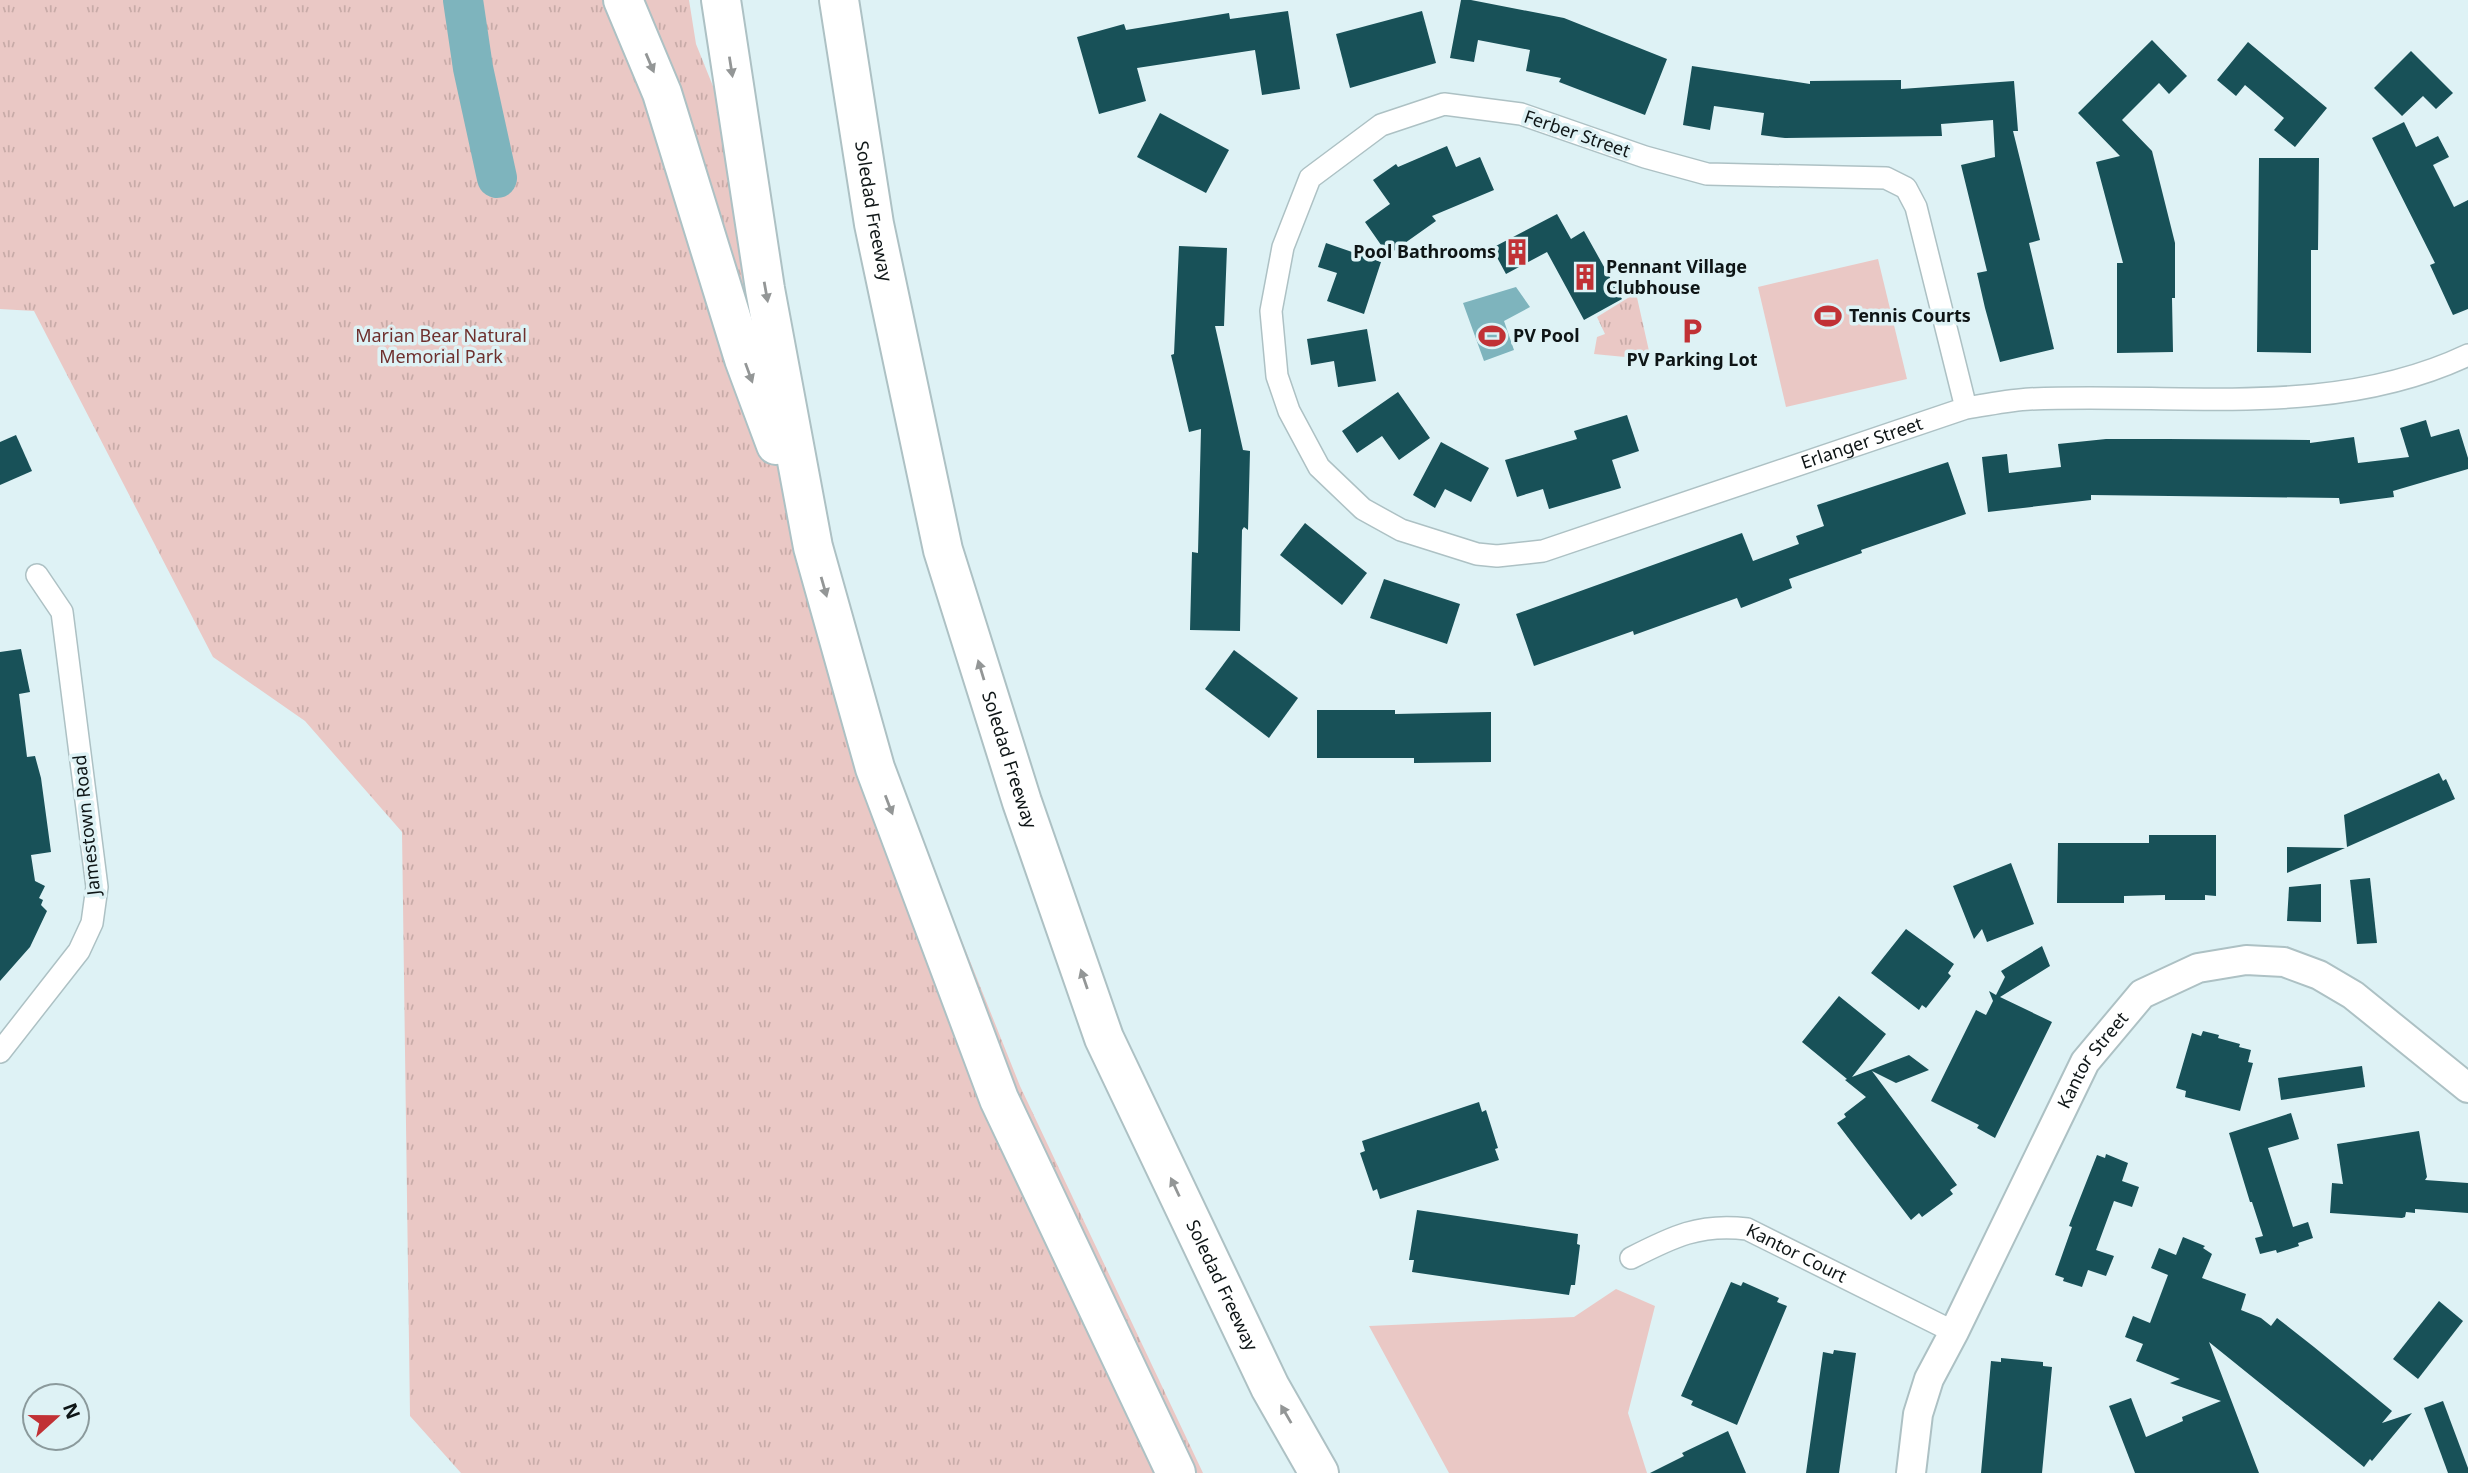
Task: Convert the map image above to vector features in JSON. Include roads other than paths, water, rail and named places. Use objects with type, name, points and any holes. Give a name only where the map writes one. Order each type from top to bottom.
[{"type":"highway","points":[[623,0],[662,93],[744,359],[813,547],[875,768],[999,1100],[1176,1473]]},
{"type":"highway","points":[[720,0],[765,289],[813,547]]},
{"type":"highway","name":"Soledad Freeway","points":[[839,0],[874,224],[943,550],[1022,802],[1104,1038],[1270,1387],[1319,1473]]},
{"type":"highway","points":[[859,0],[874,224]]},
{"type":"street","name":"Ferber Street","points":[[1303,440],[1277,376],[1271,311],[1283,247],[1310,178],[1381,125],[1444,104],[1521,114],[1645,157],[1707,174],[1886,178],[1906,188],[1916,207],[1966,408]]},
{"type":"street","name":"Erlanger Street","points":[[1303,440],[1319,467],[1363,509],[1401,530],[1477,554],[1497,556],[1543,551],[1966,408],[2028,399],[2314,397],[2387,384],[2468,355]]},
{"type":"street","name":"Jamestown Road","points":[[0,1052],[79,951],[92,923],[97,887],[62,612],[37,575]]},
{"type":"street","name":"Kantor Street","points":[[1911,1473],[1917,1414],[1929,1379],[2085,1062],[2142,994],[2199,968],[2246,960],[2284,962],[2319,975],[2353,995],[2468,1088]]},
{"type":"street","name":"Kantor Court","points":[[1631,1258],[1675,1236],[1721,1226],[1747,1229],[1954,1332]]},
{"type":"water","name":"PV Pool","points":[[1516,287],[1530,307],[1504,321],[1514,350],[1484,361],[1463,303]]},
{"type":"waterway","points":[[463,0],[473,68],[497,178]]},
{"type":"place","name":"Pool Bathrooms","points":[[1517,252]]},
{"type":"place","name":"Pennant Village Clubhouse","points":[[1585,277]]},
{"type":"place","name":"Tennis Courts","points":[[1828,316]]},
{"type":"place","name":"PV Parking Lot","points":[[1692,331]]},
{"type":"place","name":"PV Pool","points":[[1492,336]]},
{"type":"park label","name":"Marian Bear Natural Memorial Park","points":[[441,346]]}]
